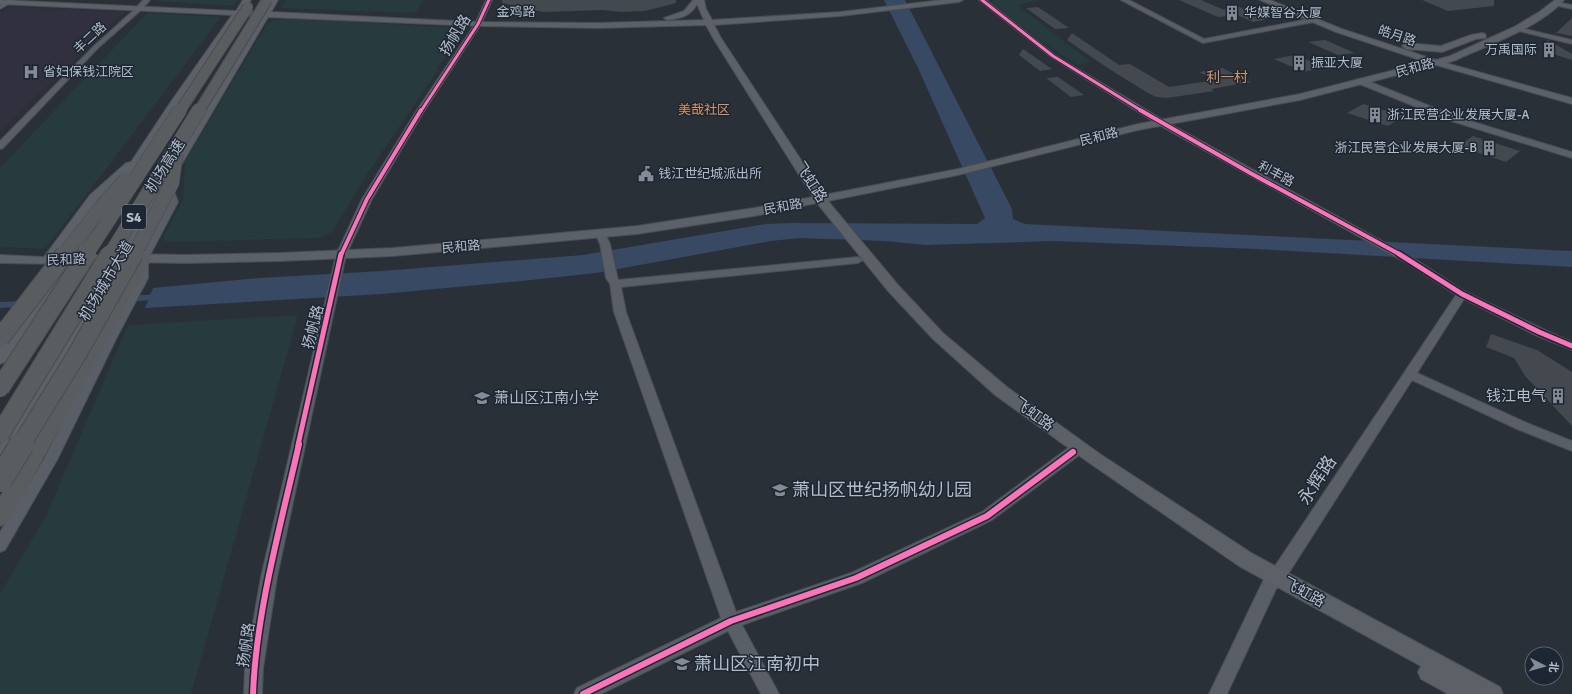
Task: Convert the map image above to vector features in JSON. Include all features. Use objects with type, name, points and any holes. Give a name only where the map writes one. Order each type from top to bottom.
[{"type":"highway","name":"机场高速","points":[[0,388],[151,150],[253,0]]},
{"type":"highway","name":"机场高速","points":[[0,434],[177,147],[266,9]]},
{"type":"highway","points":[[0,480],[83,344],[146,234],[172,183],[177,147]]},
{"type":"highway","points":[[6,341],[99,210],[151,150]]},
{"type":"highway","points":[[0,517],[135,283],[145,255]]},
{"type":"main road","name":"金鸡路","points":[[48,0],[239,12],[266,9],[478,21],[704,23],[959,0]]},
{"type":"main road","points":[[0,359],[6,341],[74,256],[151,150],[175,103],[247,0]]},
{"type":"main road","name":"机场城市大道","points":[[0,460],[166,181],[266,9],[274,0]]},
{"type":"main road","name":"金鸡路","points":[[913,4],[927,0]]},
{"type":"main road","name":"皓月路","points":[[1264,0],[1390,48],[1572,96]]},
{"type":"main road","name":"皓月路","points":[[1278,0],[1469,72],[1572,101]]},
{"type":"main road","name":"民和路","points":[[1486,39],[1517,29],[1555,1]]},
{"type":"main road","name":"民和路","points":[[0,259],[52,256],[145,255],[467,246],[652,228],[958,172],[1138,127],[1158,120],[1300,96],[1435,60],[1453,58],[1555,1]]},
{"type":"main road","name":"金鸡路","points":[[7,2],[143,5]]},
{"type":"main road","points":[[658,22],[688,12],[697,3],[724,15],[754,18]]},
{"type":"main road","name":"飞虹路","points":[[697,3],[704,23],[834,222],[850,242],[938,336],[1001,391],[1094,458],[1246,560],[1273,580],[1492,694]]},
{"type":"main road","points":[[717,38],[725,26],[738,21],[754,18]]},
{"type":"main road","points":[[658,22],[689,26],[704,23]]},
{"type":"main road","name":"飞虹路","points":[[704,23],[717,38],[817,198]]},
{"type":"main road","points":[[1400,45],[1442,49],[1474,37],[1486,39],[1488,45],[1464,56],[1463,60],[1471,66],[1494,76]]},
{"type":"main road","points":[[1390,48],[1407,58],[1409,63],[1405,68]]},
{"type":"main road","points":[[1405,68],[1427,67],[1469,72]]},
{"type":"main road","name":"民和路","points":[[343,250],[400,244],[519,236],[700,216],[817,198],[1158,120],[1307,90],[1405,68]]},
{"type":"main road","points":[[52,256],[94,198],[151,150]]},
{"type":"main road","name":"飞虹路","points":[[850,242],[858,260],[882,289],[926,336],[998,398],[1072,452],[1273,580],[1468,694]]},
{"type":"main road","name":"民和路","points":[[0,251],[52,256]]},
{"type":"street","name":"扬帆路","points":[[253,694],[254,668],[269,577],[343,250],[367,198],[419,113],[458,56],[488,0]]},
{"type":"street","name":"利丰路","points":[[982,0],[1053,56],[1158,120],[1252,174],[1414,263],[1462,294],[1539,332],[1572,346]]},
{"type":"street","points":[[1124,0],[1203,41],[1314,20]]},
{"type":"street","points":[[1555,1],[1572,7]]},
{"type":"street","points":[[0,7],[7,2]]},
{"type":"street","name":"丰二路","points":[[0,146],[96,47],[143,5]]},
{"type":"street","points":[[1517,29],[1572,42]]},
{"type":"street","points":[[1360,81],[1454,119],[1572,155]]},
{"type":"street","points":[[145,255],[173,202],[166,181]]},
{"type":"street","points":[[600,233],[605,244],[620,312],[731,621],[770,694]]},
{"type":"street","points":[[613,281],[858,260]]},
{"type":"street","points":[[0,546],[50,460],[111,337],[135,283]]},
{"type":"street","name":"永辉路","points":[[1218,694],[1273,580],[1462,294]]},
{"type":"street","points":[[1409,374],[1522,426],[1572,446]]},
{"type":"street","points":[[583,694],[731,621],[856,578],[987,516],[1072,452]]},
{"type":"shaded area","name":"省妇保钱江院区","points":[[11,7],[124,12],[0,131],[0,13]]},
{"type":"green space","points":[[238,0],[233,6],[157,1]]},
{"type":"green space","points":[[287,0],[424,0],[415,13],[281,8]]},
{"type":"green space","points":[[993,0],[1041,0],[1017,5],[1091,62],[1077,65],[1038,39],[992,3]]},
{"type":"green space","points":[[147,13],[221,17],[45,249],[0,247],[0,168]]},
{"type":"green space","points":[[289,18],[456,28],[464,30],[453,48],[437,67],[437,72],[371,168],[332,232],[318,238],[165,241],[163,237],[183,200],[185,161],[267,24],[272,21]]},
{"type":"green space","points":[[298,315],[191,694],[0,694],[0,594],[46,516],[128,325]]},
{"type":"water","points":[[884,0],[905,0],[1012,209],[1013,219],[1025,224],[1572,251],[1572,267],[1256,249],[1054,241],[926,245],[885,241],[800,238],[771,241],[596,273],[531,280],[382,294],[145,308],[153,288],[259,278],[382,271],[583,255],[766,224],[977,224],[985,218],[918,68]]},
{"type":"building","points":[[502,0],[676,0],[676,3],[645,11],[622,12],[603,10],[543,12],[502,3]]},
{"type":"building","points":[[1179,0],[1201,0],[1236,15],[1218,17]]},
{"type":"building","points":[[1422,0],[1494,0],[1494,6],[1448,11]]},
{"type":"building","points":[[1038,7],[1069,28],[1055,29],[1026,8]]},
{"type":"building","name":"华媒智谷大厦","points":[[1239,7],[1269,19],[1253,22],[1223,9]]},
{"type":"building","points":[[1572,18],[1572,36],[1556,33]]},
{"type":"building","points":[[1072,33],[1119,65],[1130,64],[1169,87],[1216,80],[1199,72],[1222,68],[1251,82],[1211,89],[1214,91],[1167,98],[1156,97],[1106,67],[1067,40]]},
{"type":"building","points":[[1325,40],[1355,53],[1338,55],[1308,42]]},
{"type":"building","name":"万禹国际","points":[[1548,40],[1572,54],[1572,60],[1550,53],[1544,44]]},
{"type":"building","points":[[1023,49],[1052,69],[1040,71],[1019,55]]},
{"type":"building","name":"振亚大厦","points":[[1295,55],[1325,67],[1304,72],[1274,59]]},
{"type":"building","points":[[1058,77],[1084,95],[1071,97],[1046,78]]},
{"type":"building","name":"浙江民营企业发展大厦-A","points":[[1363,104],[1404,116],[1388,126],[1347,113]]},
{"type":"building","name":"浙江民营企业发展大厦-B","points":[[1473,136],[1520,151],[1506,162],[1458,146]]},
{"type":"building","name":"钱江电气","points":[[1491,334],[1537,350],[1572,372],[1572,426],[1525,376],[1514,358],[1486,347]]},
{"type":"waterway","points":[[122,299],[163,297]]},
{"type":"waterway","points":[[0,305],[29,304]]},
{"type":"cycle path","points":[[253,694],[254,668],[269,577],[341,255],[367,199],[419,113],[478,24],[489,0]]},
{"type":"cycle path","points":[[982,0],[1053,56],[1162,123],[1414,263],[1462,294],[1539,332],[1572,346]]},
{"type":"cycle path","points":[[583,694],[731,621],[856,578],[987,516],[1073,452]]},
{"type":"place","name":"华媒智谷大厦","points":[[1232,13]]},
{"type":"place","name":"万禹国际","points":[[1549,50]]},
{"type":"place","name":"振亚大厦","points":[[1299,63]]},
{"type":"place","name":"省妇保钱江院区","points":[[31,72]]},
{"type":"place","name":"浙江民营企业发展大厦-A","points":[[1375,115]]},
{"type":"place","name":"浙江民营企业发展大厦-B","points":[[1489,148]]},
{"type":"place","name":"钱江世纪城派出所","points":[[646,174]]},
{"type":"place","name":"钱江电气","points":[[1558,396]]},
{"type":"place","name":"萧山区江南小学","points":[[482,398]]},
{"type":"place","name":"萧山区世纪扬帆幼儿园","points":[[780,490]]},
{"type":"place","name":"萧山区江南初中","points":[[682,664]]},
{"type":"district","name":"利一村","points":[[1227,77]]},
{"type":"district","name":"美哉社区","points":[[704,110]]}]
